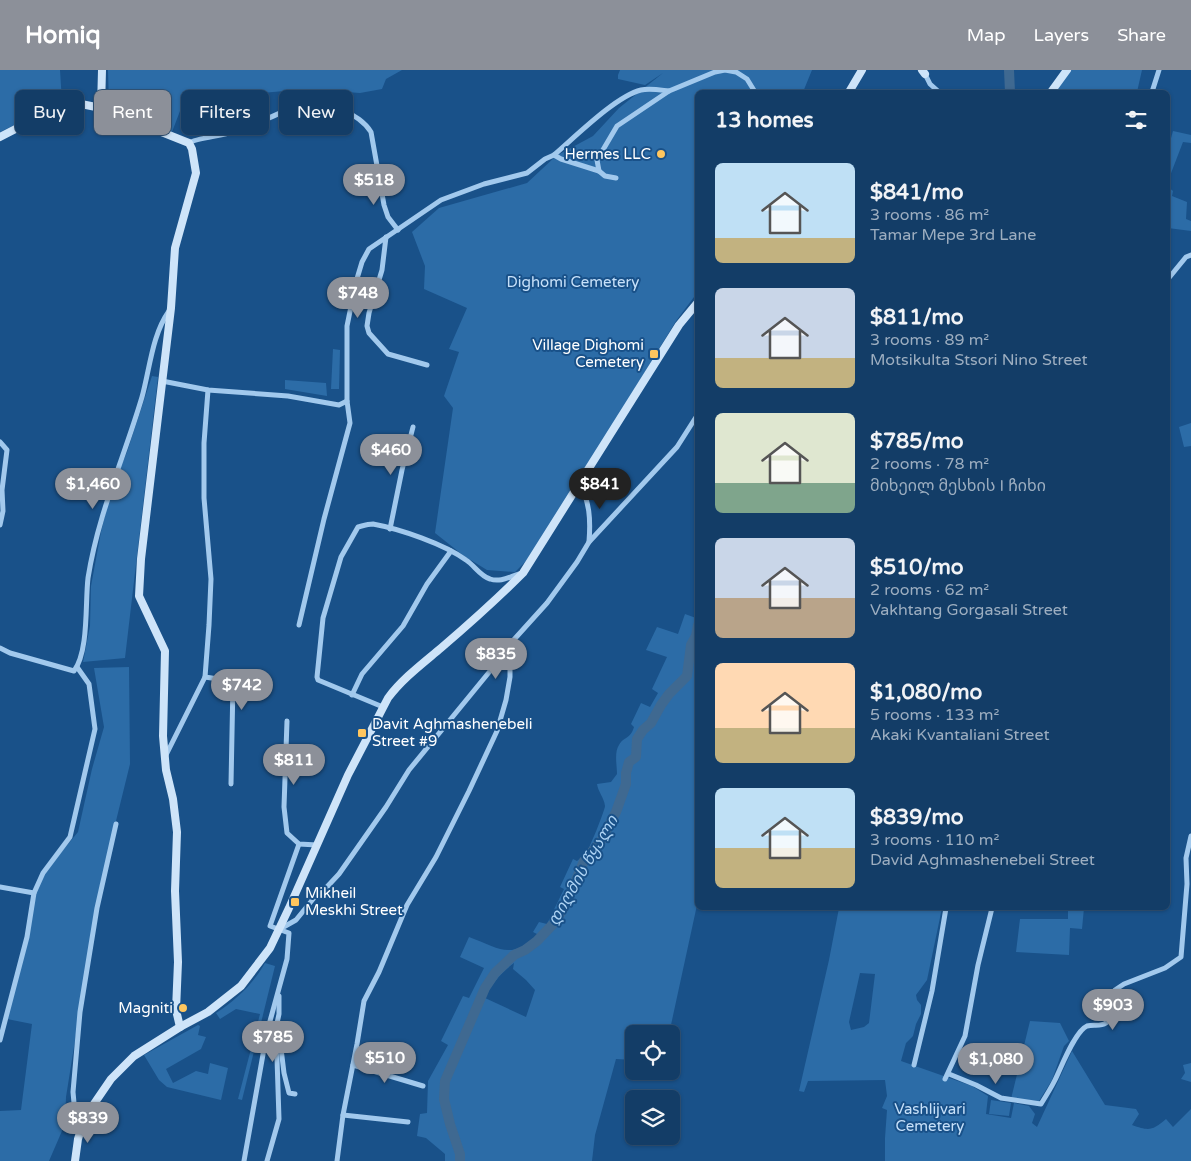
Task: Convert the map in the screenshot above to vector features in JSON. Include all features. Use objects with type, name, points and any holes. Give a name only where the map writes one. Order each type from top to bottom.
[{"type":"street","points":[[101,90],[102,70]]},
{"type":"street","points":[[599,171],[597,160],[617,126],[669,91],[715,72],[725,70],[736,72],[747,79],[753,90]]},
{"type":"street","points":[[850,90],[862,70]]},
{"type":"street","points":[[1052,90],[1067,70]]},
{"type":"street","points":[[1153,90],[1158,70]]},
{"type":"street","points":[[924,72],[930,84],[937,90]]},
{"type":"street","points":[[299,625],[329,500],[350,423],[347,401],[346,340],[350,303],[362,262],[369,249],[441,200],[484,184],[527,173],[545,159],[554,155],[612,106],[626,97],[641,90],[669,91]]},
{"type":"street","points":[[189,143],[193,140],[220,136],[252,126],[322,94],[328,101],[366,124],[371,132],[384,205],[388,218],[398,230]]},
{"type":"street","points":[[0,137],[64,104],[76,103],[94,107]]},
{"type":"street","points":[[169,135],[189,143],[192,149],[196,173],[175,248],[171,308],[141,559],[139,596],[165,651],[164,759],[173,799],[177,832],[175,892],[178,962],[176,1010],[180,1027]]},
{"type":"street","points":[[554,155],[599,171],[605,176],[616,178]]},
{"type":"street","points":[[386,237],[382,270],[368,319],[369,333],[388,354],[427,365]]},
{"type":"street","points":[[1170,277],[1186,257],[1191,255]]},
{"type":"street","points":[[75,1161],[78,1139],[85,1117],[111,1080],[134,1056],[208,1012],[241,986],[270,948],[348,775],[383,707],[394,690],[490,606],[523,573],[679,324],[695,305]]},
{"type":"street","points":[[0,648],[10,653],[74,671],[77,667],[83,645],[88,578],[104,508],[142,397],[157,334],[162,321],[171,308]]},
{"type":"street","points":[[162,381],[208,390],[288,396],[339,405],[347,401]]},
{"type":"street","points":[[164,759],[204,677],[211,579],[204,498],[204,443],[208,390]]},
{"type":"street","points":[[279,929],[296,920],[318,892],[325,889],[338,874],[386,807],[408,770],[495,665],[510,644],[548,603],[589,542],[677,447],[695,419]]},
{"type":"street","points":[[390,529],[413,428]]},
{"type":"street","points":[[0,442],[7,450],[2,490],[3,511],[0,525]]},
{"type":"street","points":[[581,482],[589,507],[591,522],[589,542]]},
{"type":"street","points":[[383,707],[317,679],[323,618],[341,557],[358,527],[371,524],[422,539],[467,560],[488,579],[507,579],[523,573]]},
{"type":"street","points":[[352,694],[362,674],[402,626],[427,584],[451,551]]},
{"type":"street","points":[[337,1161],[343,1115],[364,1001],[379,972],[407,905],[436,857],[497,732],[510,678],[510,644]]},
{"type":"street","points":[[0,1040],[27,937],[34,893],[43,873],[70,837],[95,729],[89,684],[77,667]]},
{"type":"street","points":[[204,677],[230,680],[233,683],[232,784]]},
{"type":"street","points":[[287,720],[284,807],[287,833],[299,844],[317,845]]},
{"type":"street","points":[[85,1117],[74,1103],[73,1092],[80,1012],[97,908],[116,824]]},
{"type":"street","points":[[992,910],[978,965],[965,1036],[947,1077],[976,1085],[1001,1098],[1041,1104],[1055,1081],[1068,1050],[1083,1029],[1088,1026],[1102,1026],[1106,1023],[1111,996],[1115,990],[1124,984],[1165,968],[1181,957],[1186,858],[1191,836]]},
{"type":"street","points":[[244,1161],[267,1032],[287,959],[289,933],[270,926],[299,844]]},
{"type":"street","points":[[0,888],[34,893]]},
{"type":"street","points":[[914,1065],[932,991],[946,910]]},
{"type":"street","points":[[279,988],[279,1035],[284,1073],[289,1093],[295,1094]]},
{"type":"street","points":[[267,1161],[279,1119],[276,1028],[279,1014]]},
{"type":"street","points":[[353,1065],[423,1086]]},
{"type":"street","points":[[343,1115],[408,1122]]},
{"type":"green space","points":[[0,70],[60,70],[61,90],[15,90],[15,125],[0,132]]},
{"type":"green space","points":[[108,70],[402,70],[386,79],[382,89],[360,93],[353,92],[353,90],[306,89],[279,90],[269,92],[269,90],[181,90],[181,111],[172,132],[171,90],[109,90]]},
{"type":"green space","name":"Dighomi Cemetery","points":[[620,70],[812,70],[804,90],[695,90],[695,296],[676,321],[563,506],[526,561],[515,572],[487,570],[464,556],[435,533],[453,408],[444,396],[459,352],[449,349],[467,308],[424,289],[425,266],[412,232],[439,208],[527,183],[556,156],[593,136],[619,108],[663,73],[645,85],[618,79]]},
{"type":"green space","points":[[1071,70],[1142,70],[1137,90],[1056,90]]},
{"type":"green space","points":[[1173,131],[1191,135],[1191,143],[1183,142],[1170,176],[1170,142]]},
{"type":"green space","points":[[1170,189],[1173,191],[1172,196],[1187,202],[1186,219],[1191,221],[1191,231],[1170,228]]},
{"type":"green space","points":[[333,349],[340,350],[339,389],[331,389]]},
{"type":"green space","points":[[152,376],[158,377],[125,658],[83,662],[90,626],[91,586],[101,532],[112,487],[127,452]]},
{"type":"green space","points":[[285,380],[326,383],[327,396],[285,389]]},
{"type":"green space","points":[[1191,423],[1191,446],[1184,447],[1179,427]]},
{"type":"green space","points":[[685,614],[695,618],[696,910],[671,1025],[625,1025],[625,1060],[616,1059],[595,1135],[592,1161],[445,1161],[445,1154],[426,1138],[417,1136],[420,1114],[427,1113],[428,1081],[448,1045],[441,1041],[463,996],[469,998],[484,968],[460,957],[469,937],[498,948],[513,950],[529,943],[539,935],[533,932],[539,922],[547,924],[564,889],[560,887],[573,859],[577,861],[586,853],[602,815],[605,806],[597,784],[611,782],[617,774],[617,748],[632,731],[634,727],[631,724],[641,703],[650,707],[658,693],[652,689],[667,657],[646,650],[657,627],[678,634]],"holes":[[[514,963],[513,969],[535,990],[526,1017],[485,998],[497,979]]]},
{"type":"green space","points":[[129,667],[130,764],[99,890],[66,1097],[65,1124],[49,1161],[0,1161],[0,1111],[21,1110],[32,1024],[7,1019],[40,878],[78,832],[92,769],[104,727],[94,668]]},
{"type":"green space","name":"Vashlijvari Cemetery","points":[[839,910],[942,910],[927,980],[916,995],[921,1005],[921,1014],[913,1036],[906,1043],[901,1061],[972,1086],[988,1096],[986,1114],[1011,1118],[1014,1103],[1029,1106],[1035,1114],[1032,1123],[1037,1127],[1072,1051],[1105,1105],[1136,1109],[1139,1114],[1132,1125],[1150,1129],[1166,1119],[1173,1127],[1191,1109],[1191,1161],[885,1161],[887,1110],[882,1108],[887,1096],[885,1080],[808,1081],[804,1092],[799,1091]],"holes":[[[860,973],[875,974],[869,1023],[864,1027],[851,1030],[849,1022]]]},
{"type":"green space","points":[[1068,910],[1084,910],[1082,929],[1070,928],[1069,955],[1016,952],[1020,919],[1068,919]]},
{"type":"green space","points":[[265,963],[275,966],[242,1100],[238,1099],[260,1014],[236,1009],[220,1019],[216,1013],[244,991]]},
{"type":"green space","points":[[1030,1021],[1060,1023],[1069,1041],[1064,1046],[1052,1080],[1039,1101],[1011,1099]]},
{"type":"green space","points":[[198,1025],[200,1026],[198,1035],[206,1037],[201,1049],[166,1069],[173,1083],[196,1071],[208,1074],[210,1063],[228,1068],[221,1100],[167,1087],[159,1080],[144,1055]]},
{"type":"green space","points":[[1191,1063],[1191,1082],[1181,1079],[1185,1073],[1183,1065]]},
{"type":"green space","points":[[991,1100],[1011,1103],[1009,1116],[989,1114]]},
{"type":"waterway","name":"დიღმის წყალი","points":[[1009,70],[1010,90]]},
{"type":"waterway","name":"დიღმის წყალი","points":[[460,1161],[460,1154],[444,1099],[445,1081],[485,988],[495,973],[514,955],[537,941],[556,921],[566,904],[584,861],[601,841],[616,812],[626,784],[629,762],[636,757],[637,739],[651,723],[669,694],[687,676],[691,645],[695,638]]},
{"type":"place","name":"Hermes LLC","points":[[661,154]]},
{"type":"place","name":"Village Dighomi Cemetery","points":[[654,354]]},
{"type":"place","name":"Davit Aghmashenebeli Street #9","points":[[362,733]]},
{"type":"place","name":"Mikheil Meskhi Street","points":[[295,902]]},
{"type":"place","name":"Magniti","points":[[183,1008]]}]
